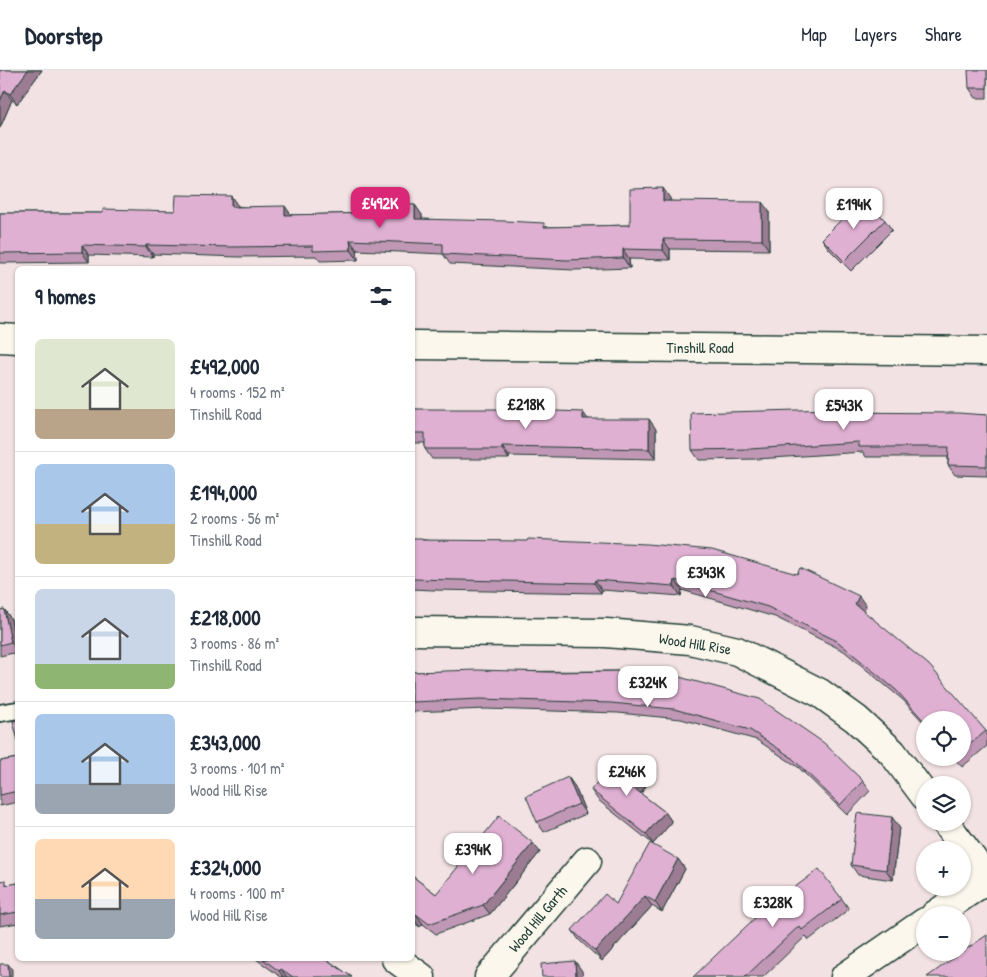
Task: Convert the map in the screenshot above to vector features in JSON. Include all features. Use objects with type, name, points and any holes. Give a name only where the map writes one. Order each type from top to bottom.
[{"type":"street","points":[[0,338],[15,339]]},
{"type":"street","name":"Tinshill Road","points":[[415,344],[987,351]]},
{"type":"street","name":"Wood Hill Rise","points":[[415,630],[606,633],[690,640],[737,650],[820,693],[856,719],[892,752],[916,784]]},
{"type":"street","points":[[948,906],[987,879],[952,831]]},
{"type":"street","name":"Wood Hill Garth","points":[[490,977],[587,861]]},
{"type":"street","points":[[845,977],[916,928]]},
{"type":"street","points":[[399,961],[421,977]]},
{"type":"lane","points":[[0,713],[15,710]]},
{"type":"building","points":[[0,70],[28,70],[10,94],[5,90],[0,101]]},
{"type":"building","points":[[968,70],[987,70],[987,88],[969,88]]},
{"type":"building","points":[[663,188],[663,201],[762,202],[762,240],[663,239],[663,250],[623,249],[623,258],[567,260],[443,254],[443,244],[350,240],[351,250],[313,251],[313,246],[146,245],[146,247],[82,245],[82,252],[0,253],[0,213],[103,213],[103,209],[175,211],[176,195],[231,196],[231,207],[285,206],[285,215],[374,213],[375,203],[415,205],[415,219],[544,223],[544,227],[630,225],[630,189]]},
{"type":"building","points":[[863,198],[885,220],[844,261],[822,239]]},
{"type":"building","points":[[415,409],[502,409],[583,412],[583,419],[649,419],[649,449],[502,446],[502,449],[425,449],[425,433],[415,433]]},
{"type":"building","points":[[833,409],[834,412],[987,415],[987,466],[948,465],[949,447],[859,447],[859,442],[750,449],[692,450],[691,413]]},
{"type":"building","points":[[415,538],[422,538],[422,540],[527,541],[528,539],[647,544],[712,550],[797,574],[800,568],[859,596],[855,604],[929,665],[969,711],[916,712],[896,690],[837,641],[768,607],[675,580],[674,586],[595,580],[594,583],[415,579]]},
{"type":"building","points":[[4,609],[11,642],[0,645],[0,610]]},
{"type":"building","points":[[477,670],[549,672],[622,671],[672,675],[760,699],[824,743],[863,781],[840,805],[791,757],[750,730],[674,709],[611,703],[480,699],[415,702],[415,672]]},
{"type":"building","points":[[971,714],[986,731],[971,744]]},
{"type":"building","points":[[15,758],[15,792],[0,795],[0,761]]},
{"type":"building","points":[[616,758],[639,776],[631,786],[665,812],[646,834],[591,790]]},
{"type":"building","points":[[568,777],[579,804],[537,822],[526,796]]},
{"type":"building","points":[[857,813],[892,817],[886,870],[851,865]]},
{"type":"building","points":[[499,816],[533,843],[483,905],[429,924],[416,914],[415,915],[415,878],[436,894]]},
{"type":"building","points":[[650,843],[678,859],[655,902],[645,896],[595,951],[572,930],[605,894],[616,904]]},
{"type":"building","points":[[819,869],[842,899],[802,930],[799,926],[745,977],[693,977],[758,915]]},
{"type":"building","points":[[6,880],[6,885],[15,884],[15,912],[0,915],[0,881]]},
{"type":"building","points":[[987,935],[987,977],[927,977],[949,961],[971,961],[971,946]]},
{"type":"building","points":[[266,961],[329,961],[352,977],[293,977],[281,969],[279,971]]},
{"type":"building","points":[[575,961],[576,977],[542,977],[541,964]]},
{"type":"building","points":[[0,964],[8,964],[9,977],[0,977]]}]
